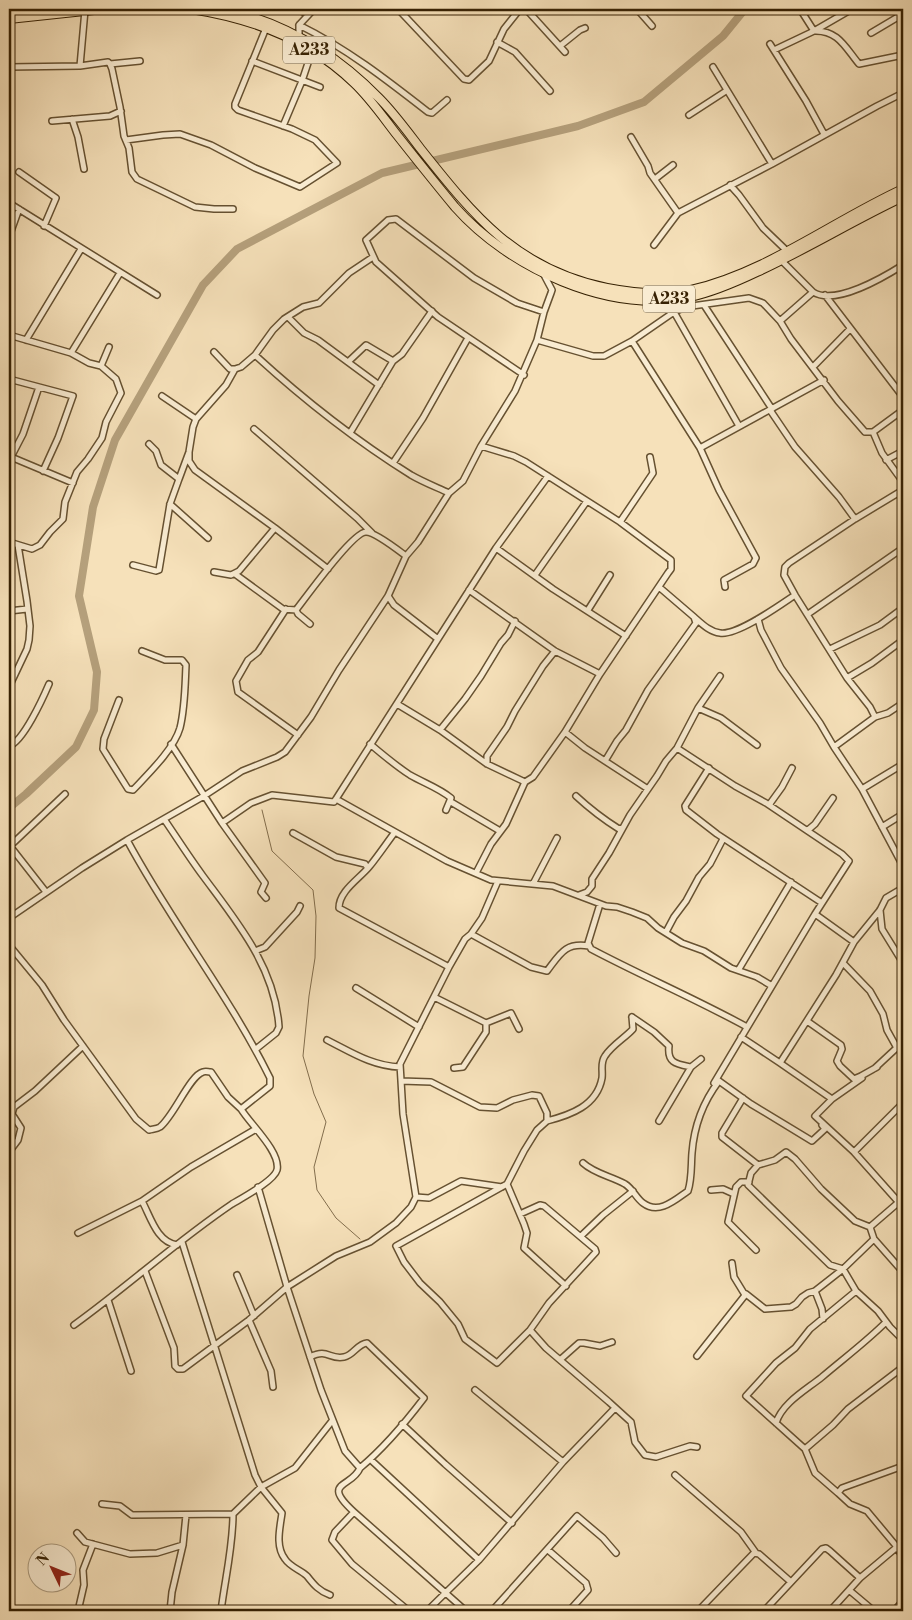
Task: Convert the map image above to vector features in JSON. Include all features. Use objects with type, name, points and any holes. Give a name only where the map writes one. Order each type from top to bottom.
[{"type":"highway","points":[[9,14],[21,10],[52,9]]},
{"type":"highway","points":[[9,19],[103,9]]},
{"type":"highway","name":"A233","points":[[191,9],[231,16],[266,28],[325,59],[354,83],[456,208],[481,232],[506,251],[544,273],[591,291],[650,300],[677,299],[705,293],[739,280],[903,196]]},
{"type":"highway","name":"A233","points":[[223,9],[263,20],[299,37],[329,55],[360,79],[380,99],[452,188],[475,214],[509,245],[538,263],[592,285],[622,291],[650,293],[688,291],[779,258],[787,251],[903,189]]},
{"type":"street","points":[[297,9],[307,14]]},
{"type":"street","points":[[299,37],[299,25],[307,14],[314,9]]},
{"type":"street","points":[[398,9],[464,78],[469,80],[489,61],[507,25],[520,9]]},
{"type":"street","points":[[526,9],[565,52]]},
{"type":"street","points":[[637,9],[652,26]]},
{"type":"street","points":[[800,9],[814,31]]},
{"type":"street","points":[[774,50],[814,31],[852,9]]},
{"type":"street","points":[[80,66],[85,10]]},
{"type":"street","points":[[871,33],[903,14]]},
{"type":"street","points":[[299,25],[343,48],[428,112],[432,112],[447,100]]},
{"type":"street","points":[[126,140],[180,134],[211,145],[255,168],[300,187],[337,163],[315,140],[238,110],[235,107],[266,28]]},
{"type":"street","points":[[560,46],[585,28]]},
{"type":"street","points":[[814,31],[824,31],[835,35],[859,64],[903,55]]},
{"type":"street","points":[[497,42],[514,52],[550,91]]},
{"type":"street","points":[[770,44],[806,101],[824,134]]},
{"type":"street","points":[[283,126],[312,52]]},
{"type":"street","points":[[9,67],[80,66],[108,62],[110,64],[140,61]]},
{"type":"street","points":[[252,61],[320,88]]},
{"type":"street","points":[[110,64],[129,148],[132,172],[137,179],[195,207],[234,209]]},
{"type":"street","points":[[713,67],[772,164]]},
{"type":"street","points":[[690,115],[726,91]]},
{"type":"street","points":[[654,245],[678,213],[903,93]]},
{"type":"street","points":[[52,121],[110,116],[121,111]]},
{"type":"street","points":[[72,119],[78,137],[84,169]]},
{"type":"street","points":[[632,137],[655,179],[678,213]]},
{"type":"street","points":[[655,179],[673,165]]},
{"type":"street","points":[[19,172],[56,198],[44,226]]},
{"type":"street","points":[[730,185],[762,228],[787,251]]},
{"type":"street","points":[[9,203],[157,295]]},
{"type":"street","points":[[9,237],[19,209]]},
{"type":"street","points":[[524,375],[468,338],[432,311],[376,262],[366,240],[388,220],[396,219],[474,278],[517,303],[544,312]]},
{"type":"street","points":[[26,340],[81,249]]},
{"type":"street","points":[[214,352],[230,369],[241,367],[255,355],[273,330],[288,317],[318,302],[349,273],[373,257]]},
{"type":"street","points":[[779,258],[813,292],[825,296],[860,288],[903,265]]},
{"type":"street","points":[[71,353],[120,273]]},
{"type":"street","points":[[9,918],[127,840],[204,796],[242,771],[282,754],[298,735],[315,712],[339,670],[388,596],[406,556],[418,542],[449,493],[462,481],[524,375],[552,290],[544,273]]},
{"type":"street","points":[[780,321],[813,292]]},
{"type":"street","points":[[825,296],[903,397]]},
{"type":"street","points":[[537,340],[599,357],[609,354],[632,341],[674,312],[685,307],[749,298],[755,299],[764,303],[780,321],[812,367],[862,430],[873,432],[903,410]]},
{"type":"street","points":[[704,305],[795,447],[839,497],[854,519]]},
{"type":"street","points":[[350,433],[393,361],[402,354],[432,311]]},
{"type":"street","points":[[674,312],[739,426]]},
{"type":"street","points":[[288,317],[304,333],[318,340],[379,385]]},
{"type":"street","points":[[812,367],[850,329]]},
{"type":"street","points":[[9,335],[71,353],[88,363],[101,366],[116,378],[121,393],[106,422],[102,438],[77,472],[65,502],[63,519],[36,548],[32,549],[9,542]]},
{"type":"street","points":[[393,463],[423,418],[468,338]]},
{"type":"street","points":[[632,341],[700,448],[719,490],[756,558],[753,564],[724,580],[725,587]]},
{"type":"street","points":[[348,362],[366,345],[393,361]]},
{"type":"street","points":[[101,366],[109,347]]},
{"type":"street","points":[[255,355],[350,433],[413,476],[449,493]]},
{"type":"street","points":[[235,369],[226,385],[196,419],[193,427],[189,461],[195,470],[328,569]]},
{"type":"street","points":[[9,379],[73,396],[58,438],[43,471]]},
{"type":"street","points":[[700,448],[824,380]]},
{"type":"street","points":[[39,387],[22,434],[10,459],[73,483]]},
{"type":"street","points":[[162,396],[196,419]]},
{"type":"street","points":[[254,429],[372,533],[406,556]]},
{"type":"street","points":[[873,432],[882,454],[903,482]]},
{"type":"street","points":[[149,444],[156,451],[161,465],[178,479]]},
{"type":"street","points":[[476,873],[510,816],[525,782],[534,777],[565,732],[600,674],[671,569],[671,560],[620,522],[514,456],[481,446]]},
{"type":"street","points":[[886,460],[903,451]]},
{"type":"street","points":[[133,565],[156,571],[159,570],[170,504],[189,452]]},
{"type":"street","points":[[620,522],[653,473],[650,457]]},
{"type":"street","points":[[222,823],[251,803],[272,796],[334,802],[496,548],[548,476]]},
{"type":"street","points":[[875,717],[847,678],[795,595],[784,576],[785,567],[788,563],[854,519],[903,490]]},
{"type":"street","points":[[535,575],[587,501]]},
{"type":"street","points":[[170,504],[208,538]]},
{"type":"street","points":[[214,572],[225,575],[235,574],[275,528]]},
{"type":"street","points":[[296,610],[328,569],[359,535],[364,532],[372,533]]},
{"type":"street","points":[[9,687],[27,649],[30,626],[18,545]]},
{"type":"street","points":[[496,548],[553,589],[626,636]]},
{"type":"street","points":[[808,614],[903,548]]},
{"type":"street","points":[[235,574],[283,609],[296,610]]},
{"type":"street","points":[[588,610],[610,575]]},
{"type":"street","points":[[659,588],[710,630],[720,634],[728,634],[758,619],[795,595]]},
{"type":"street","points":[[469,590],[555,651],[600,674]]},
{"type":"street","points":[[388,596],[394,605],[438,639]]},
{"type":"street","points":[[830,650],[880,625],[903,608]]},
{"type":"street","points":[[9,611],[27,609]]},
{"type":"street","points":[[286,609],[258,652],[248,660],[236,681],[238,692],[298,735]]},
{"type":"street","points":[[296,610],[310,624]]},
{"type":"street","points":[[605,761],[626,730],[648,690],[696,623],[694,617]]},
{"type":"street","points":[[758,619],[761,630],[781,668],[820,723],[862,789],[903,866]]},
{"type":"street","points":[[440,730],[476,684],[515,621]]},
{"type":"street","points":[[847,678],[872,663],[903,640]]},
{"type":"street","points":[[119,700],[104,739],[103,749],[128,789],[133,790],[162,758],[179,730],[183,710],[186,666],[182,660],[165,660],[142,651]]},
{"type":"street","points":[[487,764],[487,756],[507,727],[543,666],[555,651]]},
{"type":"street","points":[[578,895],[586,892],[592,886],[592,879],[622,828],[666,760],[677,748],[698,708],[720,676]]},
{"type":"street","points":[[9,746],[17,740],[30,722],[49,684]]},
{"type":"street","points":[[834,747],[875,717],[888,713],[903,703]]},
{"type":"street","points":[[397,704],[440,730],[487,764],[525,782]]},
{"type":"street","points":[[698,708],[721,718],[757,744]]},
{"type":"street","points":[[565,732],[648,789]]},
{"type":"street","points":[[171,744],[222,823],[265,883],[262,892],[266,898]]},
{"type":"street","points":[[370,744],[389,761],[408,774],[451,798],[446,810]]},
{"type":"street","points":[[677,748],[704,767],[709,768],[808,830],[842,854],[848,861],[718,1078],[710,1088]]},
{"type":"street","points":[[478,758],[487,756]]},
{"type":"street","points":[[862,789],[903,764]]},
{"type":"street","points":[[709,768],[685,806],[686,810],[723,838],[822,903]]},
{"type":"street","points":[[769,805],[782,787],[792,768]]},
{"type":"street","points":[[46,892],[10,846],[65,794]]},
{"type":"street","points":[[576,796],[610,824],[619,829],[622,828]]},
{"type":"street","points":[[808,830],[815,824],[832,798]]},
{"type":"street","points":[[336,799],[447,861],[491,880],[553,886],[600,904],[617,907],[640,915],[682,943],[704,951],[731,968],[739,969],[772,986]]},
{"type":"street","points":[[450,802],[500,831]]},
{"type":"street","points":[[882,827],[903,814]]},
{"type":"street","points":[[164,819],[242,930],[263,965],[274,992],[279,1024],[276,1033],[256,1049]]},
{"type":"street","points":[[395,832],[368,868],[341,897],[339,908],[449,967]]},
{"type":"street","points":[[294,833],[336,857],[365,864],[368,868]]},
{"type":"street","points":[[533,884],[557,838]]},
{"type":"street","points":[[666,932],[699,876],[710,864],[723,838]]},
{"type":"street","points":[[127,840],[256,1049],[270,1078],[270,1084],[240,1109]]},
{"type":"street","points":[[145,1271],[174,1348],[175,1366],[183,1369],[251,1318],[288,1287],[336,1256],[370,1242],[396,1223],[411,1207],[416,1197],[402,1114],[400,1064],[449,967],[465,939],[471,934],[482,918],[498,881]]},
{"type":"street","points":[[739,969],[791,882]]},
{"type":"street","points":[[780,1063],[843,963],[854,942],[880,910],[886,898],[903,888]]},
{"type":"street","points":[[589,889],[592,900]]},
{"type":"street","points":[[589,946],[588,943],[600,904]]},
{"type":"street","points":[[255,951],[265,947],[300,906]]},
{"type":"street","points":[[880,910],[882,929],[903,963]]},
{"type":"street","points":[[815,914],[854,942]]},
{"type":"street","points":[[471,934],[531,967],[547,971],[564,950],[571,945],[589,946],[591,949],[653,981],[710,1006],[747,1027]]},
{"type":"street","points":[[9,945],[42,985],[82,1046],[136,1119],[149,1130],[159,1128],[176,1108],[194,1079],[203,1072],[211,1072],[228,1097],[271,1148],[277,1164],[275,1174],[267,1182],[225,1209],[74,1325]]},
{"type":"street","points":[[843,963],[870,991],[883,1014],[887,1030],[897,1048]]},
{"type":"street","points":[[356,988],[419,1027]]},
{"type":"street","points":[[434,997],[486,1023],[511,1013],[519,1030]]},
{"type":"street","points":[[520,1214],[540,1205],[581,1236],[595,1248],[596,1252],[549,1303],[530,1330],[497,1363],[465,1339],[458,1324],[440,1302],[420,1283],[404,1262],[396,1246],[505,1185],[538,1130],[547,1121],[571,1114],[584,1106],[596,1093],[603,1073],[601,1065],[604,1056],[633,1029],[632,1017],[663,1040],[668,1046],[670,1059],[690,1067]]},
{"type":"street","points":[[807,1021],[841,1045],[842,1049],[837,1061],[854,1079],[877,1067]]},
{"type":"street","points":[[454,1068],[463,1067],[486,1032],[486,1023]]},
{"type":"street","points":[[741,1037],[832,1099]]},
{"type":"street","points":[[327,1040],[366,1061],[400,1067]]},
{"type":"street","points":[[815,1116],[832,1099],[877,1067],[903,1042]]},
{"type":"street","points":[[9,1152],[18,1140],[20,1128],[12,1114],[14,1107],[35,1091],[82,1046]]},
{"type":"street","points":[[660,1121],[690,1067],[701,1059]]},
{"type":"street","points":[[401,1081],[430,1082],[480,1108],[489,1109],[497,1108],[513,1100],[532,1095],[539,1096],[547,1113],[547,1121]]},
{"type":"street","points":[[584,1163],[590,1169],[624,1184],[634,1191],[644,1204],[655,1208],[664,1207],[688,1191],[697,1122],[708,1095],[720,1081],[812,1141],[825,1129],[815,1116]]},
{"type":"street","points":[[744,1098],[722,1133],[722,1137],[758,1165]]},
{"type":"street","points":[[854,1152],[903,1103]]},
{"type":"street","points":[[815,1116],[854,1152],[903,1207]]},
{"type":"street","points":[[78,1233],[142,1201],[191,1167],[256,1129]]},
{"type":"street","points":[[903,1272],[874,1239],[870,1227],[855,1221],[786,1152],[775,1160],[758,1165],[751,1173],[748,1185],[830,1265],[843,1269],[856,1291],[878,1311],[903,1340]]},
{"type":"street","points":[[416,1197],[429,1198],[461,1181],[505,1185]]},
{"type":"street","points":[[749,1182],[741,1182],[736,1187],[728,1222],[756,1250]]},
{"type":"street","points":[[505,1185],[520,1214],[527,1233],[524,1248],[566,1286]]},
{"type":"street","points":[[258,1187],[310,1358],[332,1421],[348,1456],[360,1468]]},
{"type":"street","points":[[711,1190],[723,1189],[734,1194]]},
{"type":"street","points":[[581,1236],[634,1191]]},
{"type":"street","points":[[142,1201],[161,1239],[170,1244],[180,1244]]},
{"type":"street","points":[[870,1227],[899,1202]]},
{"type":"street","points":[[732,1263],[734,1277],[745,1295],[765,1309],[791,1307],[843,1269],[874,1239]]},
{"type":"street","points":[[180,1244],[255,1475],[261,1487],[282,1513],[278,1542],[285,1559],[306,1575],[311,1583],[320,1591],[330,1596]]},
{"type":"street","points":[[237,1275],[271,1371],[273,1387]]},
{"type":"street","points":[[815,1291],[822,1309],[823,1319]]},
{"type":"street","points":[[856,1291],[810,1329],[795,1348],[776,1363],[746,1396],[805,1449],[815,1473],[850,1504],[867,1511],[897,1547],[903,1558]]},
{"type":"street","points":[[697,1356],[745,1295]]},
{"type":"street","points":[[108,1300],[132,1372]]},
{"type":"street","points":[[776,1423],[779,1414],[798,1396],[869,1339],[886,1322]]},
{"type":"street","points":[[530,1330],[546,1348],[561,1359],[631,1422],[635,1442],[644,1455],[656,1457],[690,1446],[696,1448]]},
{"type":"street","points":[[561,1359],[579,1343],[600,1346],[612,1342]]},
{"type":"street","points":[[310,1358],[322,1352],[343,1358],[362,1344],[367,1343],[424,1398],[370,1460],[360,1468],[357,1474],[340,1486],[338,1491],[343,1502],[466,1611]]},
{"type":"street","points":[[805,1449],[848,1409],[903,1367]]},
{"type":"street","points":[[475,1390],[563,1462]]},
{"type":"street","points":[[427,1611],[480,1560],[563,1462],[615,1408]]},
{"type":"street","points":[[102,1504],[120,1506],[132,1516],[233,1514],[261,1487],[294,1468],[332,1421]]},
{"type":"street","points":[[402,1424],[444,1464],[512,1523]]},
{"type":"street","points":[[370,1460],[480,1560]]},
{"type":"street","points":[[838,1493],[842,1488],[903,1466]]},
{"type":"street","points":[[675,1475],[741,1532],[756,1553],[791,1582]]},
{"type":"street","points":[[354,1512],[335,1532],[332,1540],[352,1564],[409,1611]]},
{"type":"street","points":[[221,1611],[233,1537],[233,1514]]},
{"type":"street","points":[[170,1611],[172,1592],[184,1545],[186,1515]]},
{"type":"street","points":[[492,1611],[577,1516],[603,1538],[616,1553]]},
{"type":"street","points":[[77,1533],[85,1542],[130,1554],[157,1554],[184,1545]]},
{"type":"street","points":[[78,1611],[84,1585],[83,1570],[93,1544]]},
{"type":"street","points":[[830,1611],[860,1578],[897,1547]]},
{"type":"street","points":[[764,1611],[817,1554],[826,1548],[860,1578]]},
{"type":"street","points":[[548,1550],[586,1583],[588,1590],[570,1611]]},
{"type":"street","points":[[698,1611],[752,1554],[756,1553]]},
{"type":"street","points":[[849,1590],[874,1611]]},
{"type":"street","points":[[894,1611],[903,1601]]},
{"type":"waterway","points":[[9,808],[76,747],[94,710],[97,672],[79,596],[93,507],[115,440],[203,285],[237,249],[382,173],[578,126],[644,102],[723,36],[745,9]]},
{"type":"waterway","points":[[262,810],[272,851],[313,890],[316,916],[315,958],[303,1056],[314,1094],[326,1122],[314,1167],[317,1190],[336,1218],[360,1239]]}]
